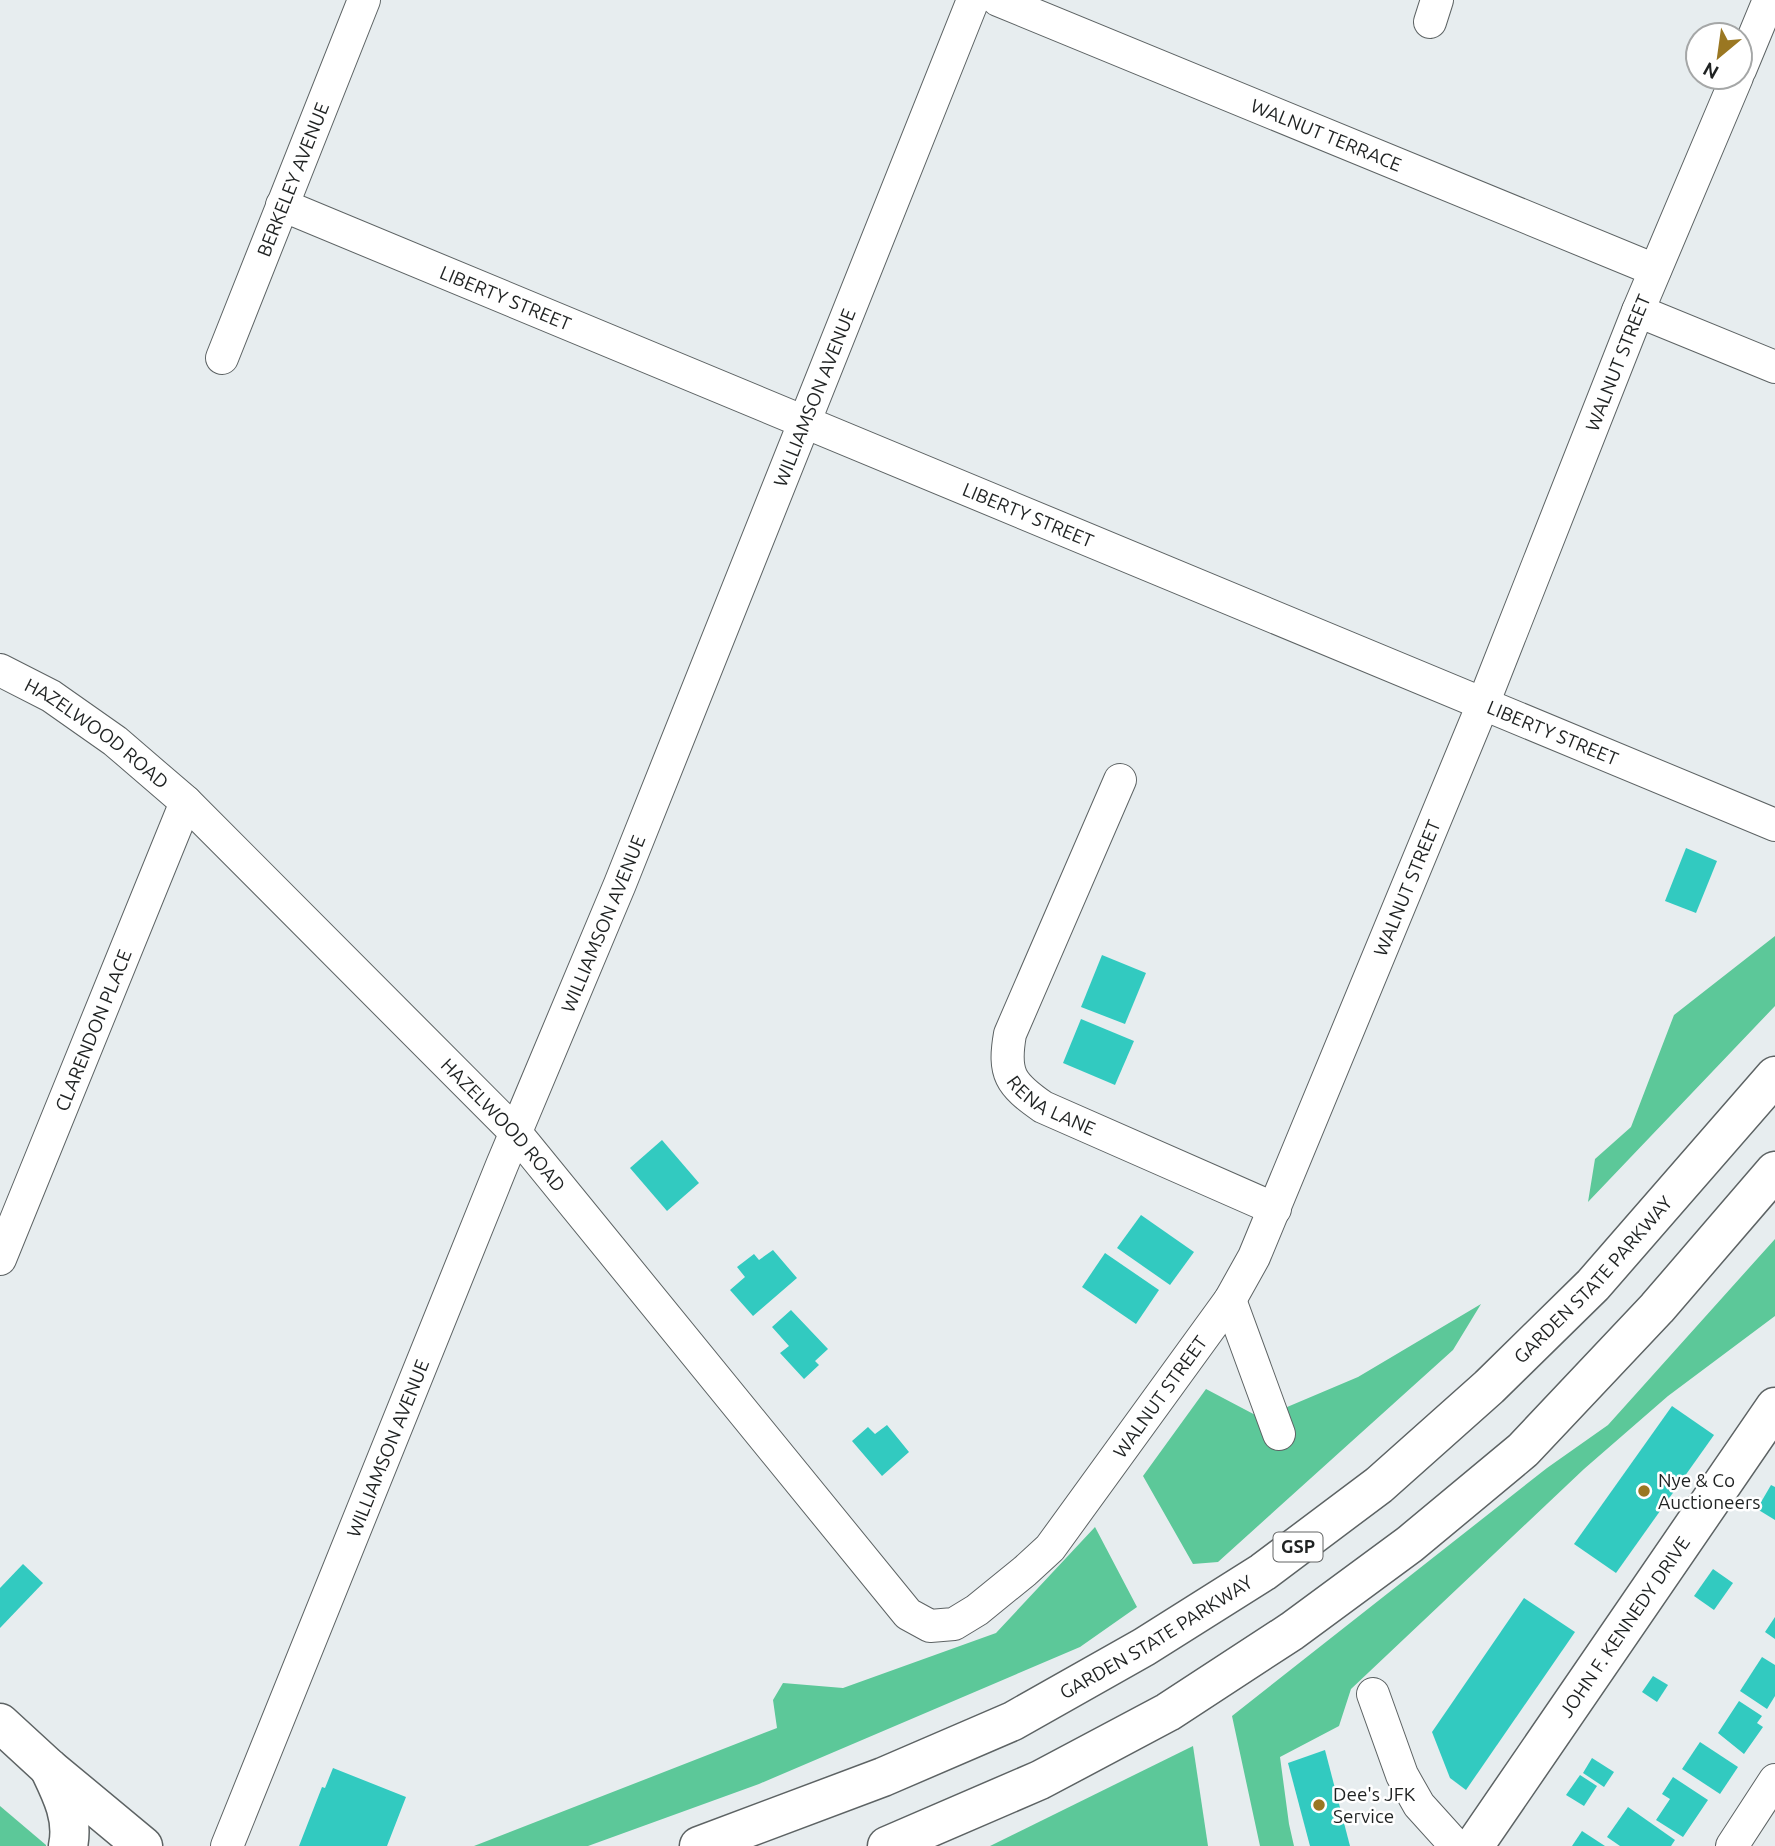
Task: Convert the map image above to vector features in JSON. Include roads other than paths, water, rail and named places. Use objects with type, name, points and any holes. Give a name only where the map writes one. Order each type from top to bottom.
[{"type":"main road","name":"GARDEN STATE PARKWAY","points":[[699,1846],[883,1777],[1013,1721],[1144,1647],[1263,1573],[1379,1485],[1498,1378],[1593,1285],[1775,1076]]},
{"type":"main road","points":[[887,1846],[1040,1780],[1168,1712],[1292,1631],[1410,1544],[1523,1450],[1665,1300],[1775,1171]]},
{"type":"main road","name":"JOHN F. KENNEDY DRIVE","points":[[1474,1846],[1775,1407]]},
{"type":"main road","points":[[0,1723],[49,1768],[143,1846]]},
{"type":"main road","points":[[49,1768],[65,1802],[71,1833],[68,1846]]},
{"type":"street","name":"BERKELEY AVENUE","points":[[222,358],[363,0]]},
{"type":"street","name":"WILLIAMSON AVENUE","points":[[227,1846],[516,1133],[645,824],[973,0]]},
{"type":"street","name":"WALNUT TERRACE","points":[[998,0],[1655,270]]},
{"type":"street","points":[[1765,40],[1769,0]]},
{"type":"street","name":"WALNUT STREET","points":[[954,1624],[1026,1571],[1050,1548],[1230,1300],[1254,1257],[1483,704],[1638,311],[1731,91]]},
{"type":"street","name":"LIBERTY STREET","points":[[282,205],[1775,825]]},
{"type":"street","points":[[1638,311],[1775,367]]},
{"type":"street","name":"HAZELWOOD ROAD","points":[[0,670],[51,696],[115,741],[186,802],[516,1133],[908,1614],[930,1626],[954,1624]]},
{"type":"street","name":"RENA LANE","points":[[1120,780],[1010,1034],[1006,1057],[1009,1076],[1022,1092],[1043,1107],[1275,1209]]},
{"type":"street","name":"CLARENDON PLACE","points":[[0,1259],[186,802]]},
{"type":"street","points":[[1230,1300],[1279,1434]]},
{"type":"street","points":[[1373,1694],[1402,1775],[1419,1805],[1456,1846]]},
{"type":"street","points":[[1732,1846],[1775,1780]]},
{"type":"place","name":"Nye & Co Auctioneers","points":[[1644,1491]]},
{"type":"place","name":"Dee's JFK Service","points":[[1319,1805]]}]
